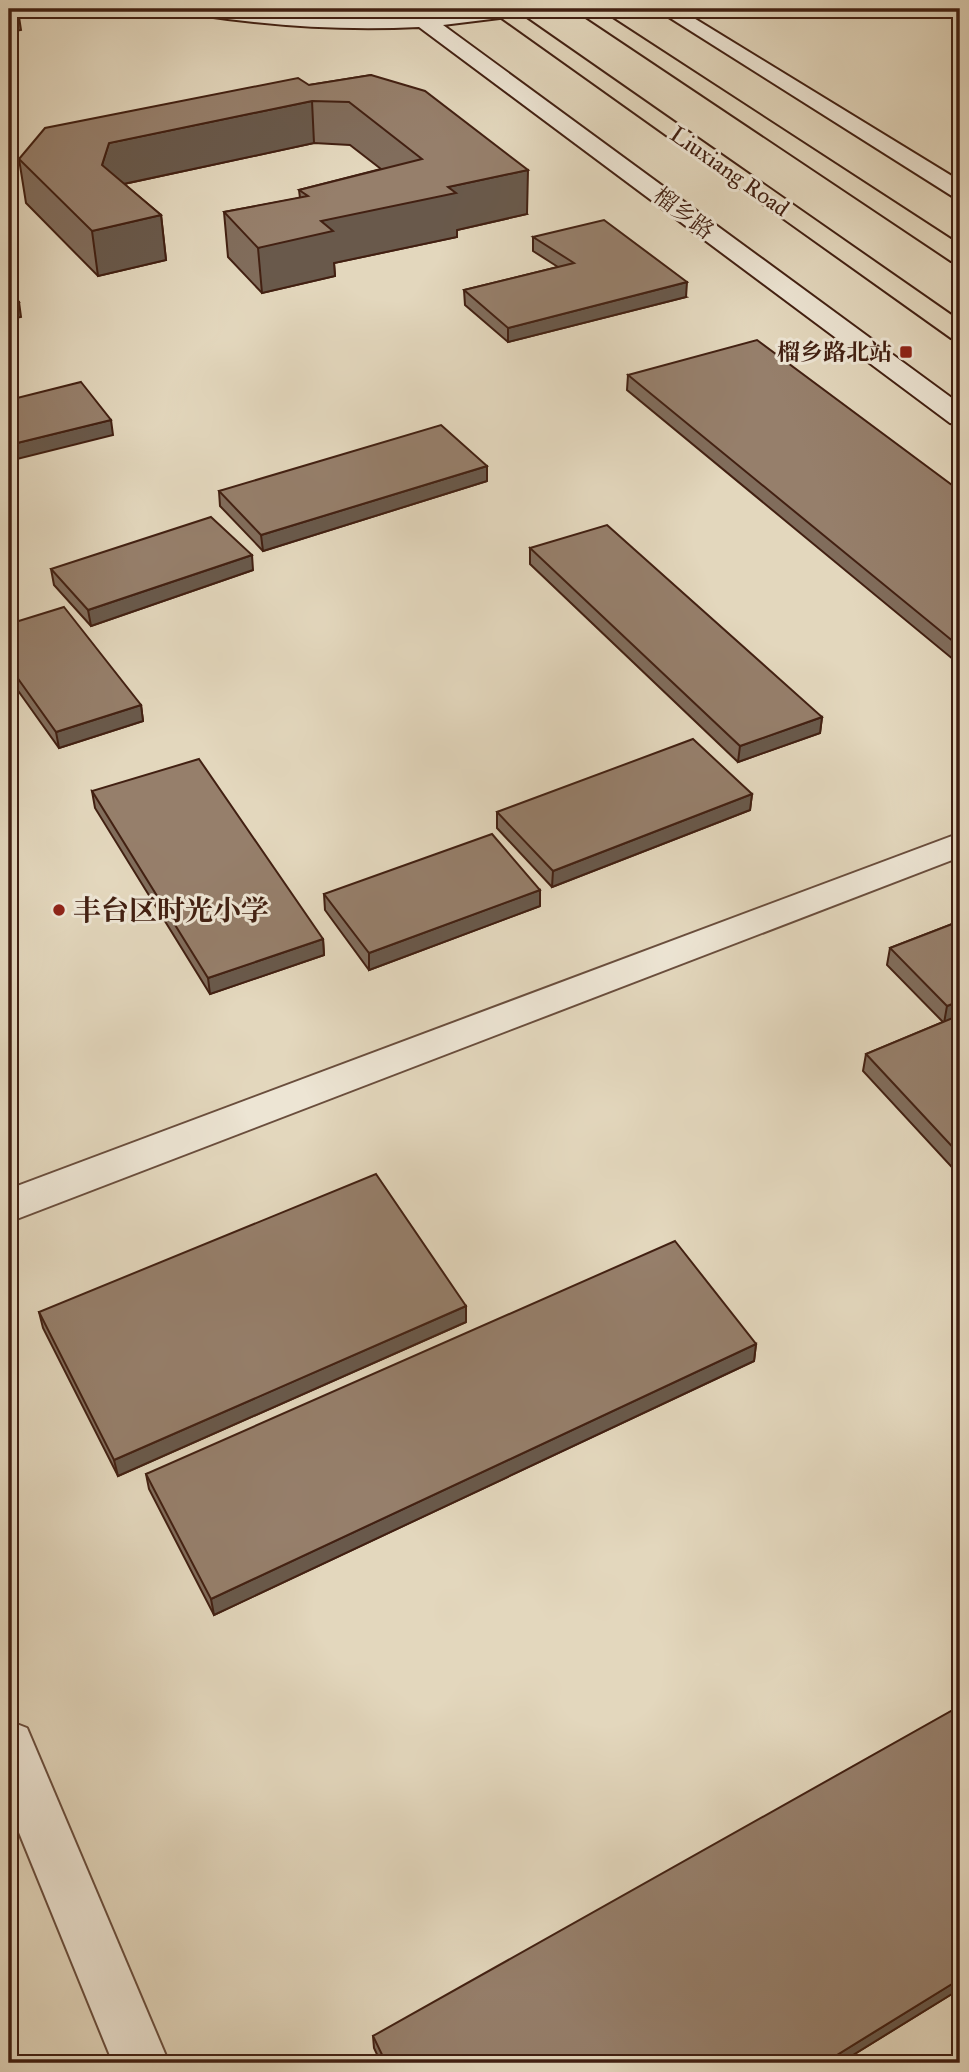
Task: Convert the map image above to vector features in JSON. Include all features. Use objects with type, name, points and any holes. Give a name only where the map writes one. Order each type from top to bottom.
[{"type":"main road","name":"Liuxiang Road","points":[[584,9],[960,256]]},
{"type":"main road","name":"Liuxiang Road","points":[[509,10],[960,333]]},
{"type":"street","points":[[199,9],[260,19],[367,24],[415,14],[509,10]]},
{"type":"street","points":[[666,9],[960,191]]},
{"type":"street","name":"榴乡路","points":[[415,14],[960,417]]},
{"type":"street","points":[[9,1206],[960,844]]},
{"type":"street","points":[[9,1745],[141,2063]]},
{"type":"building","points":[[9,9],[19,17],[9,19]]},
{"type":"building","points":[[371,75],[425,91],[528,170],[448,187],[456,193],[321,221],[333,231],[258,248],[224,212],[308,196],[299,190],[422,159],[349,102],[312,101],[109,143],[102,165],[161,215],[92,231],[19,159],[45,128],[298,78],[309,85]]},
{"type":"building","points":[[604,220],[687,282],[508,328],[464,290],[574,263],[533,237]]},
{"type":"building","points":[[9,289],[19,302],[9,304]]},
{"type":"building","points":[[757,340],[960,491],[960,647],[628,375]]},
{"type":"building","points":[[81,382],[111,420],[9,445],[9,400]]},
{"type":"building","points":[[441,425],[487,466],[261,535],[219,491]]},
{"type":"building","points":[[211,517],[252,555],[88,610],[51,569]]},
{"type":"building","points":[[607,525],[822,717],[740,746],[530,548]]},
{"type":"building","points":[[64,607],[141,705],[56,732],[9,666],[9,624]]},
{"type":"building","points":[[693,739],[752,794],[553,871],[497,812]]},
{"type":"building","points":[[199,759],[323,939],[208,978],[92,791]]},
{"type":"building","points":[[492,834],[540,890],[369,953],[324,894]]},
{"type":"building","points":[[960,921],[960,1001],[947,1006],[890,948]]},
{"type":"building","points":[[955,1017],[960,1022],[960,1155],[866,1054]]},
{"type":"building","points":[[376,1174],[466,1306],[114,1460],[39,1312]]},
{"type":"building","points":[[675,1241],[756,1344],[211,1599],[146,1474]]},
{"type":"building","points":[[960,1706],[960,1979],[824,2063],[386,2063],[373,2036]]},
{"type":"place","name":"榴乡路北站","points":[[906,352]]},
{"type":"place","name":"丰台区时光小学","points":[[59,910]]}]
